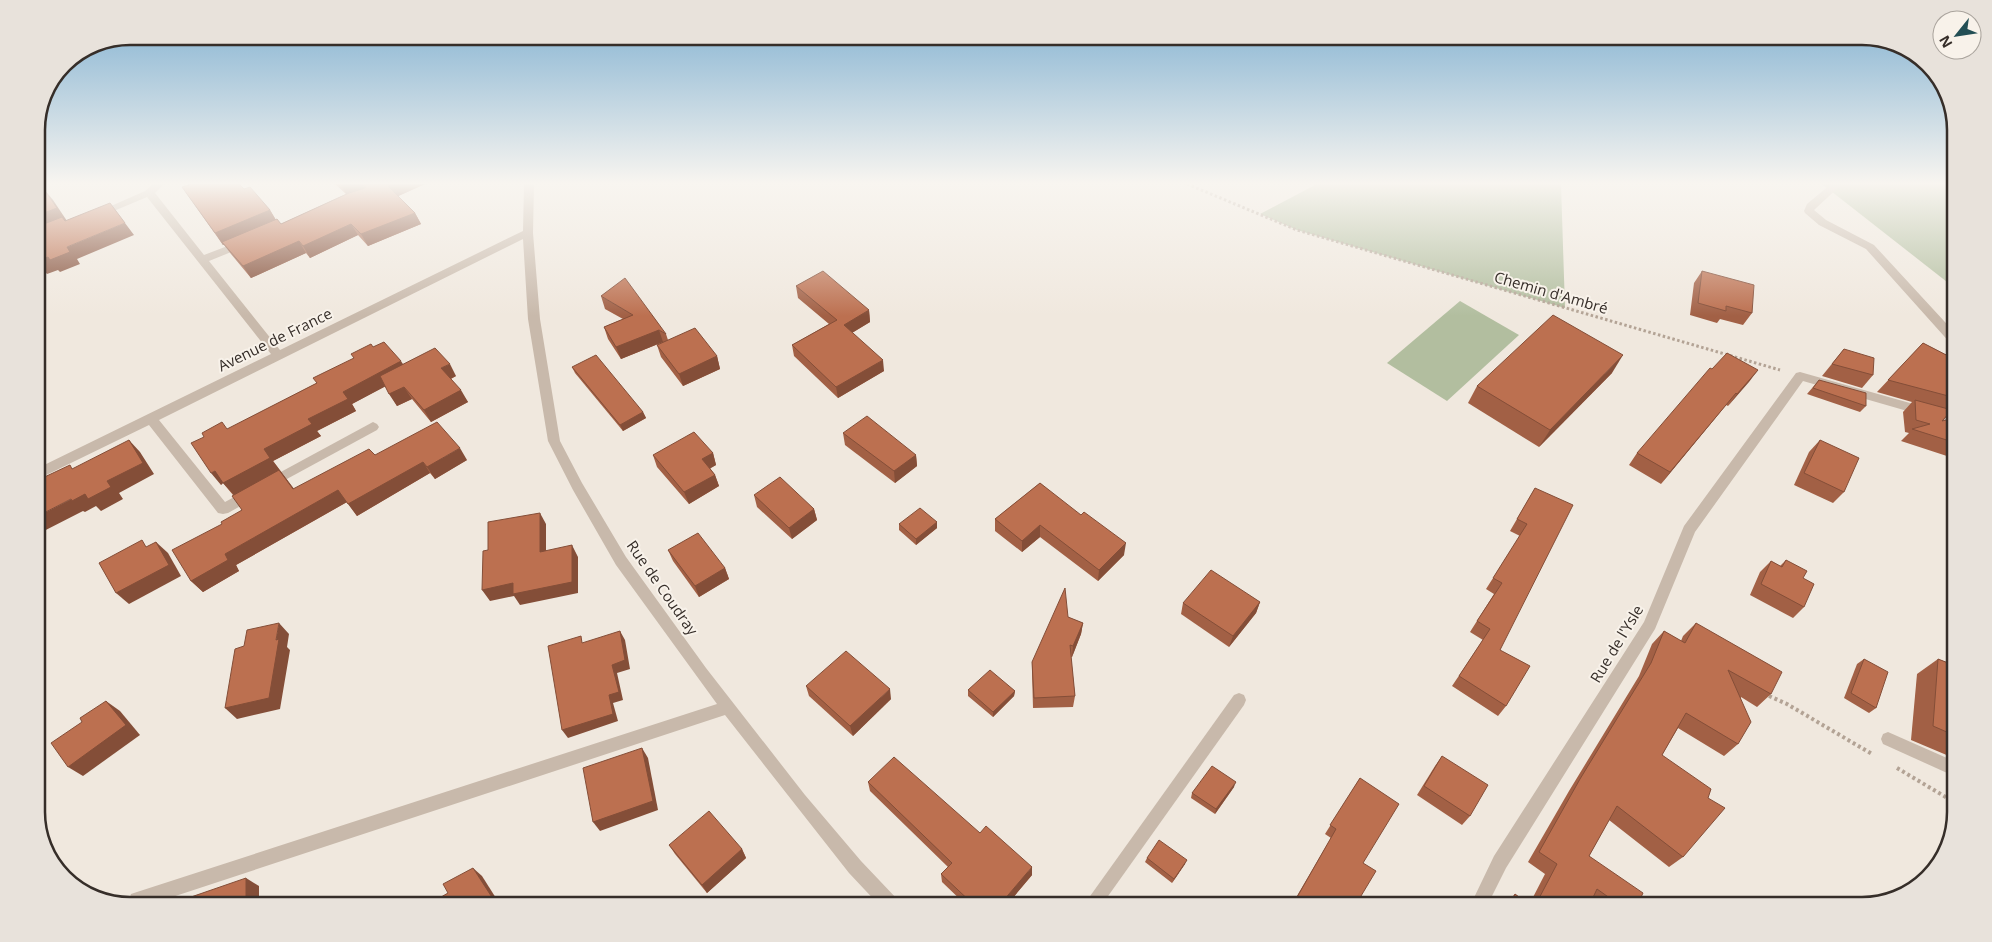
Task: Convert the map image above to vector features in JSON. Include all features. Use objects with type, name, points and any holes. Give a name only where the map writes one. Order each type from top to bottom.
[{"type":"street","points":[[177,228],[278,355]]},
{"type":"street","name":"Rue de Coudray","points":[[528,228],[534,319],[554,441],[577,486],[621,561],[701,673],[729,706],[800,800],[855,867],[883,897]]},
{"type":"street","points":[[1836,228],[1870,247],[1947,332]]},
{"type":"street","name":"Avenue de France","points":[[45,471],[152,420],[278,355],[528,233]]},
{"type":"street","points":[[202,260],[256,237]]},
{"type":"street","points":[[1800,376],[1947,417]]},
{"type":"street","name":"Rue de l'Ysle","points":[[1482,897],[1500,862],[1650,625],[1689,530],[1800,376]]},
{"type":"street","points":[[152,420],[223,509],[373,427]]},
{"type":"street","points":[[1097,897],[1239,700]]},
{"type":"street","points":[[146,897],[729,706]]},
{"type":"street","points":[[1888,738],[1947,766]]},
{"type":"path","name":"Chemin d'Ambré","points":[[1292,228],[1800,376]]},
{"type":"path","points":[[1769,696],[1787,704],[1881,759]]},
{"type":"path","points":[[1889,764],[1947,798]]},
{"type":"green space","points":[[1292,228],[1562,228],[1565,308]]},
{"type":"green space","points":[[1878,228],[1947,228],[1947,282]]},
{"type":"green space","points":[[1460,301],[1519,335],[1447,401],[1387,363]]},
{"type":"building","points":[[45,228],[113,228],[67,247],[70,252],[50,260],[48,257],[45,258]]},
{"type":"building","points":[[211,228],[227,228],[215,233]]},
{"type":"building","points":[[256,228],[342,228],[303,246],[299,241],[243,266],[222,242]]},
{"type":"building","points":[[355,228],[377,228],[361,234]]},
{"type":"building","points":[[823,271],[869,310],[844,325],[883,360],[836,387],[792,345],[837,320],[796,286]]},
{"type":"building","points":[[1702,271],[1754,285],[1752,313],[1726,306],[1726,311],[1698,303]]},
{"type":"building","points":[[625,278],[666,334],[659,330],[616,347],[604,327],[633,315],[601,296]]},
{"type":"building","points":[[1553,315],[1623,355],[1550,430],[1477,386]]},
{"type":"building","points":[[695,328],[717,356],[679,374],[657,345]]},
{"type":"building","points":[[384,342],[401,361],[343,392],[348,399],[308,419],[312,424],[264,449],[270,458],[223,483],[215,471],[211,473],[191,443],[204,437],[202,433],[222,422],[227,429],[317,383],[313,378],[354,358],[351,354],[371,344],[373,347]]},
{"type":"building","points":[[1923,343],[1947,355],[1947,396],[1888,380]]},
{"type":"building","points":[[435,348],[450,364],[441,368],[461,390],[424,410],[404,387],[389,394],[380,376]]},
{"type":"building","points":[[1844,349],[1874,358],[1873,375],[1832,364]]},
{"type":"building","points":[[1727,353],[1758,370],[1736,393],[1670,472],[1637,453],[1710,368],[1712,369]]},
{"type":"building","points":[[596,355],[643,412],[620,425],[572,367]]},
{"type":"building","points":[[1819,380],[1866,393],[1866,406],[1813,388]]},
{"type":"building","points":[[1915,400],[1947,409],[1947,416],[1942,421],[1947,420],[1947,440],[1912,429],[1930,424],[1916,420]]},
{"type":"building","points":[[867,416],[916,455],[894,471],[843,433]]},
{"type":"building","points":[[437,422],[460,448],[427,467],[423,462],[348,504],[338,490],[225,554],[228,560],[191,581],[172,550],[222,524],[221,522],[242,510],[232,496],[279,470],[293,489],[369,449],[375,455]]},
{"type":"building","points":[[694,432],[713,453],[702,459],[715,475],[684,492],[653,455]]},
{"type":"building","points":[[129,440],[143,463],[107,481],[111,487],[88,499],[85,494],[45,512],[45,477],[70,465],[72,469]]},
{"type":"building","points":[[1820,440],[1859,458],[1844,492],[1804,473]]},
{"type":"building","points":[[780,477],[814,509],[789,528],[754,495]]},
{"type":"building","points":[[1040,483],[1081,515],[1084,512],[1126,543],[1099,570],[1040,525],[1022,541],[995,519]]},
{"type":"building","points":[[1535,488],[1573,505],[1500,650],[1530,666],[1506,706],[1459,676],[1490,629],[1477,621],[1502,583],[1493,578],[1527,524],[1517,519]]},
{"type":"building","points":[[920,508],[937,522],[916,539],[899,524]]},
{"type":"building","points":[[540,513],[540,552],[572,545],[572,582],[513,594],[513,583],[482,590],[483,551],[488,550],[488,522]]},
{"type":"building","points":[[698,533],[725,568],[695,586],[668,550]]},
{"type":"building","points":[[142,540],[146,547],[156,542],[169,565],[116,593],[99,563]]},
{"type":"building","points":[[1786,560],[1807,571],[1803,578],[1814,584],[1804,607],[1761,584],[1771,561],[1782,567]]},
{"type":"building","points":[[1211,570],[1260,602],[1233,636],[1183,603]]},
{"type":"building","points":[[1065,588],[1068,617],[1083,623],[1073,646],[1070,645],[1075,696],[1034,698],[1032,662]]},
{"type":"building","points":[[279,623],[276,640],[279,639],[269,698],[225,708],[235,649],[244,646],[247,630]]},
{"type":"building","points":[[1696,623],[1782,672],[1771,694],[1728,670],[1751,722],[1738,744],[1686,713],[1662,755],[1711,789],[1708,798],[1725,808],[1683,857],[1617,806],[1589,856],[1643,893],[1641,897],[1608,897],[1597,889],[1593,897],[1540,897],[1557,864],[1539,852],[1580,779],[1651,663],[1664,631],[1685,643]]},
{"type":"building","points":[[620,631],[625,660],[612,665],[619,692],[609,695],[613,714],[562,730],[548,646],[581,636],[582,643]]},
{"type":"building","points":[[846,651],[890,689],[850,726],[806,686]]},
{"type":"building","points":[[1864,659],[1888,672],[1876,708],[1851,693]]},
{"type":"building","points":[[1938,659],[1947,662],[1947,732],[1933,726]]},
{"type":"building","points":[[990,670],[1015,691],[993,712],[968,690]]},
{"type":"building","points":[[106,701],[126,725],[68,767],[51,743],[82,722],[80,718]]},
{"type":"building","points":[[642,748],[653,801],[593,822],[583,768]]},
{"type":"building","points":[[1442,756],[1488,785],[1470,816],[1424,786]]},
{"type":"building","points":[[894,757],[980,833],[986,826],[1032,867],[1006,897],[965,897],[941,874],[952,863],[868,782]]},
{"type":"building","points":[[1212,766],[1236,782],[1216,809],[1192,793]]},
{"type":"building","points":[[1360,778],[1399,804],[1363,863],[1376,871],[1360,897],[1297,897],[1336,829],[1330,825]]},
{"type":"building","points":[[709,811],[742,849],[702,885],[669,845]]},
{"type":"building","points":[[1159,840],[1187,860],[1174,879],[1147,858]]},
{"type":"building","points":[[473,868],[492,897],[441,897],[448,893],[443,884]]},
{"type":"building","points":[[246,878],[246,897],[191,897]]}]
